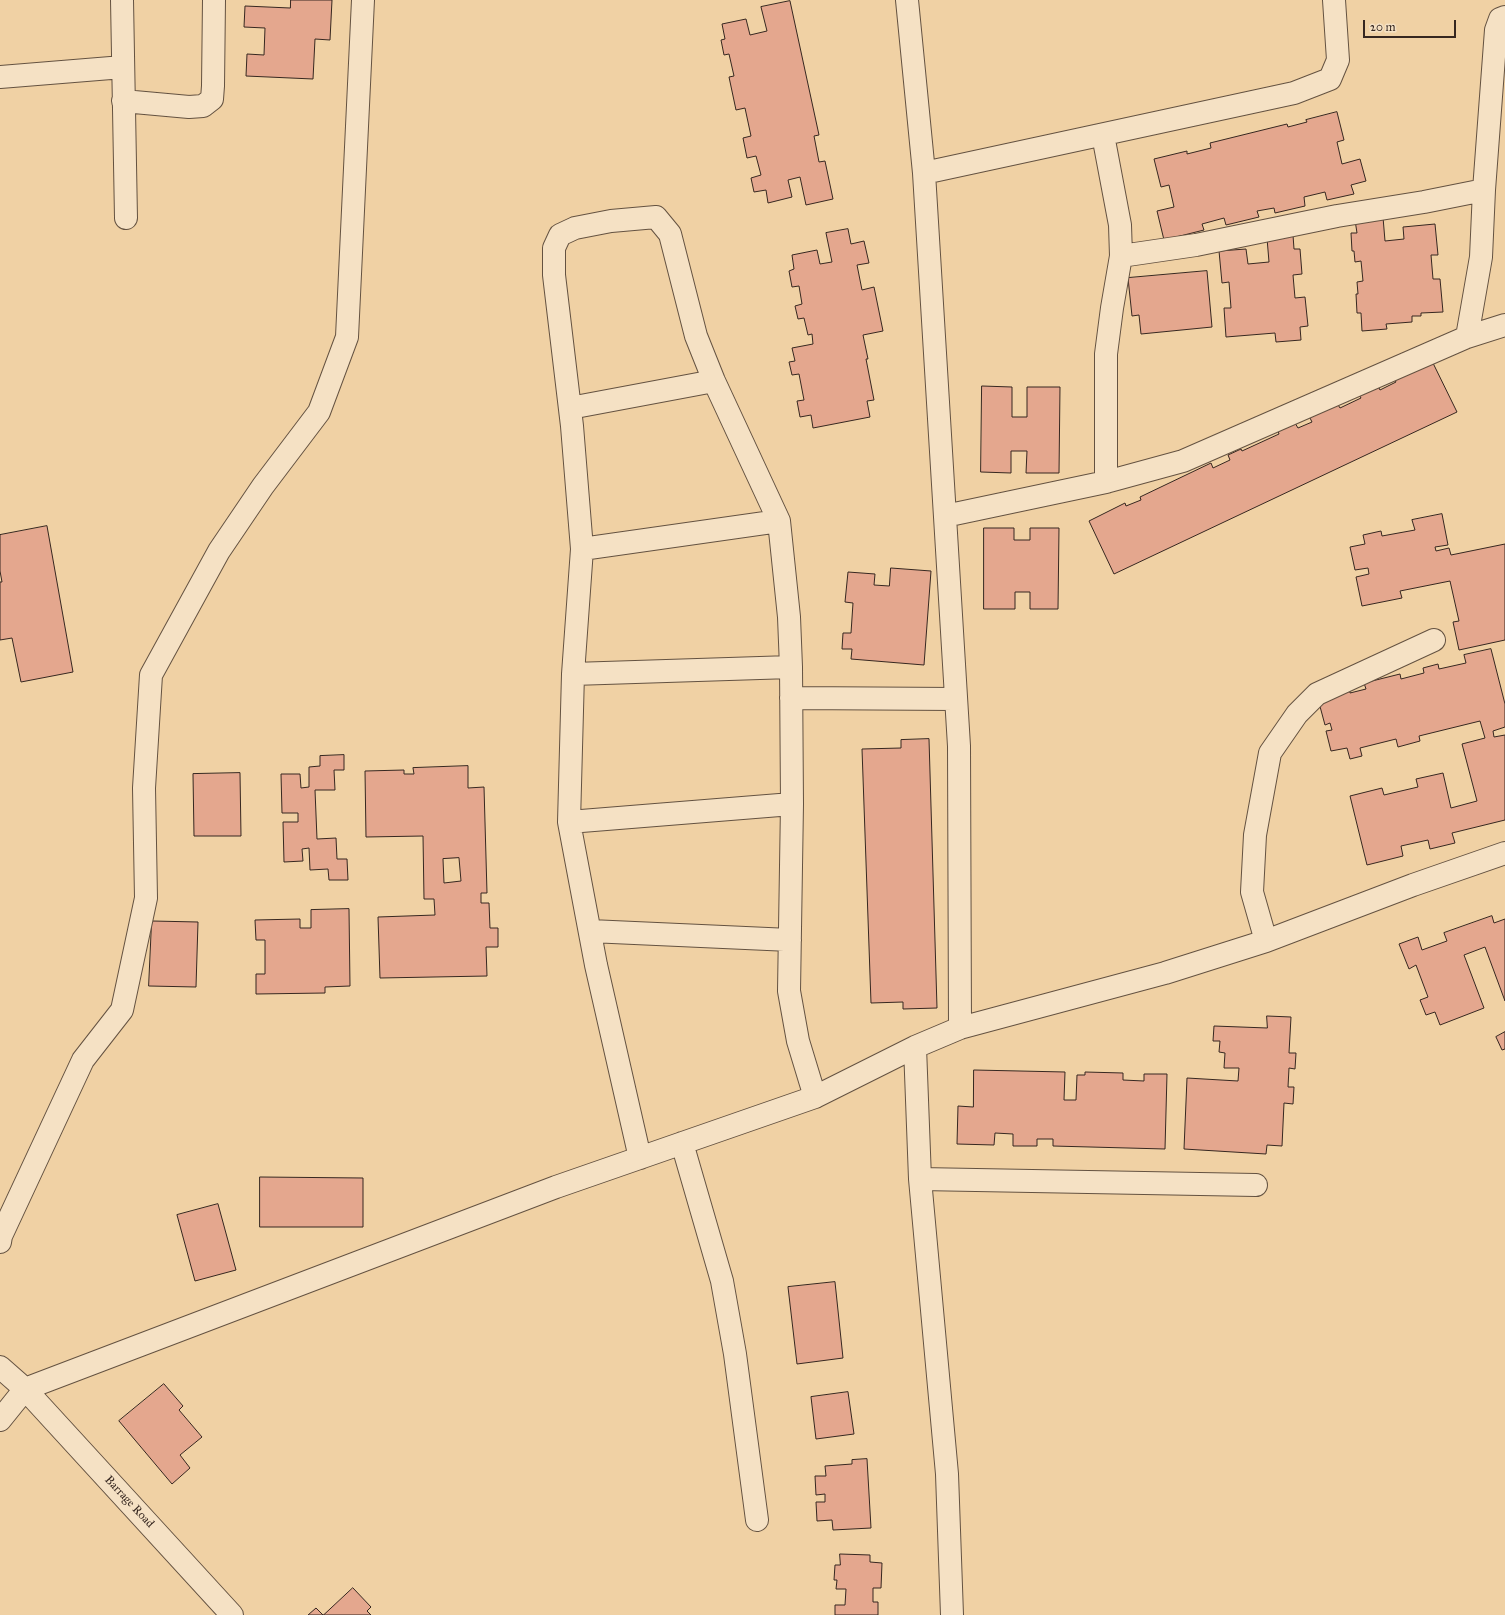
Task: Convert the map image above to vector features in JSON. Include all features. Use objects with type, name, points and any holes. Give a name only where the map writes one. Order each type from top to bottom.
[{"type":"street","points":[[122,0],[126,218]]},
{"type":"street","points":[[123,101],[189,107],[203,106],[212,100],[214,0]]},
{"type":"street","points":[[0,1242],[1,1236],[83,1060],[122,1010],[146,898],[144,788],[151,675],[219,551],[263,486],[319,412],[347,338],[363,0]]},
{"type":"street","points":[[907,0],[924,173],[959,746],[960,1028]]},
{"type":"street","points":[[924,173],[1294,93],[1330,79],[1338,60],[1334,0]]},
{"type":"street","points":[[1468,337],[1481,257],[1484,190],[1496,30],[1500,19],[1505,17]]},
{"type":"street","points":[[0,77],[123,67]]},
{"type":"street","points":[[1103,134],[1120,225],[1121,256],[1106,354],[1106,482]]},
{"type":"street","points":[[1121,256],[1196,245],[1337,216],[1484,190]]},
{"type":"street","points":[[640,1158],[619,1070],[569,822],[573,674],[582,549],[570,408],[554,275],[554,248],[560,236],[575,228],[597,224],[656,218],[670,234],[696,336],[714,381],[779,521],[789,617],[792,804],[789,991],[798,1041],[815,1097]]},
{"type":"street","points":[[945,516],[1106,482],[1183,461],[1468,337],[1505,325]]},
{"type":"street","points":[[570,408],[714,381]]},
{"type":"street","points":[[582,549],[779,521]]},
{"type":"street","points":[[1266,941],[1252,892],[1255,835],[1270,753],[1297,714],[1317,694],[1434,640]]},
{"type":"street","points":[[573,674],[790,667]]},
{"type":"street","points":[[790,698],[956,699]]},
{"type":"street","points":[[569,822],[792,804]]},
{"type":"street","points":[[0,1420],[26,1389],[548,1190],[815,1097],[915,1047],[960,1028],[1165,973],[1266,941],[1413,885],[1505,853]]},
{"type":"street","points":[[590,932],[790,940]]},
{"type":"street","points":[[915,1047],[920,1179],[947,1474],[952,1615]]},
{"type":"street","points":[[682,1143],[722,1281],[735,1354],[757,1520]]},
{"type":"street","points":[[920,1179],[1256,1185]]},
{"type":"street","name":"Barrage Road","points":[[0,1367],[26,1389],[225,1611]]},
{"type":"building","points":[[291,0],[332,0],[330,40],[315,39],[313,79],[246,76],[247,54],[264,55],[265,28],[244,27],[245,6],[290,8]]},
{"type":"building","points":[[790,1],[819,135],[814,136],[819,162],[825,161],[833,199],[806,205],[800,177],[788,180],[792,197],[768,203],[766,190],[754,192],[751,178],[761,175],[756,156],[747,158],[743,138],[751,136],[745,108],[736,110],[729,77],[734,76],[729,54],[724,55],[721,40],[725,39],[722,24],[746,19],[750,35],[767,31],[761,7]]},
{"type":"building","points":[[1337,112],[1344,140],[1337,142],[1342,164],[1360,159],[1366,181],[1351,185],[1354,194],[1327,200],[1325,192],[1304,197],[1305,206],[1275,213],[1274,208],[1257,211],[1259,217],[1226,225],[1224,218],[1202,224],[1204,230],[1164,240],[1157,211],[1174,207],[1169,185],[1161,187],[1154,159],[1187,151],[1187,154],[1211,148],[1210,143],[1287,124],[1288,127],[1307,122],[1306,120]]},
{"type":"building","points":[[1383,217],[1385,241],[1404,239],[1403,227],[1435,224],[1438,255],[1431,255],[1433,279],[1440,279],[1443,312],[1421,313],[1421,316],[1412,316],[1412,322],[1386,324],[1387,329],[1362,331],[1361,313],[1357,313],[1356,294],[1358,294],[1357,282],[1363,281],[1361,261],[1355,262],[1354,251],[1352,251],[1351,233],[1357,233],[1355,220]]},
{"type":"building","points":[[848,229],[851,244],[864,241],[869,263],[857,265],[862,290],[874,287],[883,331],[863,335],[874,400],[867,401],[870,417],[813,428],[811,415],[800,417],[797,401],[804,400],[799,374],[792,375],[789,362],[795,361],[792,348],[813,344],[812,334],[808,335],[804,318],[798,319],[795,306],[802,304],[799,286],[792,287],[789,271],[794,269],[792,255],[817,250],[820,264],[832,262],[826,233]]},
{"type":"building","points":[[1293,235],[1294,249],[1300,249],[1302,274],[1293,275],[1295,298],[1305,297],[1308,326],[1300,327],[1301,340],[1276,342],[1275,333],[1226,337],[1224,308],[1231,308],[1229,282],[1222,283],[1219,251],[1246,249],[1248,264],[1269,262],[1267,238]]},
{"type":"building","points":[[1207,271],[1212,327],[1141,334],[1139,315],[1132,316],[1128,278]]},
{"type":"building","points":[[1431,359],[1457,412],[1114,574],[1089,521],[1125,503],[1126,506],[1141,500],[1140,497],[1211,463],[1213,468],[1230,460],[1228,455],[1241,449],[1242,451],[1279,434],[1278,431],[1295,423],[1298,428],[1312,422],[1309,416],[1337,403],[1340,408],[1361,398],[1358,393],[1377,384],[1380,390],[1396,382],[1393,377]]},
{"type":"building","points":[[982,386],[1012,387],[1012,417],[1027,417],[1027,387],[1060,387],[1059,473],[1026,473],[1027,451],[1011,451],[1011,473],[981,472]]},
{"type":"building","points":[[1442,514],[1448,545],[1435,547],[1436,551],[1449,548],[1451,555],[1505,544],[1505,640],[1459,650],[1453,622],[1459,621],[1450,581],[1400,591],[1402,598],[1362,606],[1356,577],[1369,574],[1368,568],[1355,570],[1350,547],[1365,544],[1363,535],[1381,531],[1382,536],[1415,530],[1412,520]]},
{"type":"building","points":[[47,526],[73,672],[21,682],[12,638],[0,640],[0,582],[2,582],[0,571],[0,535]]},
{"type":"building","points":[[984,528],[1014,528],[1014,540],[1030,540],[1030,528],[1059,528],[1058,609],[1030,609],[1030,592],[1015,592],[1015,609],[984,609]]},
{"type":"building","points":[[891,568],[931,571],[924,665],[851,659],[852,649],[842,649],[843,633],[851,633],[853,603],[845,602],[848,572],[875,574],[874,585],[889,586]]},
{"type":"building","points":[[1491,649],[1505,704],[1505,727],[1493,731],[1494,737],[1505,735],[1505,820],[1452,833],[1455,843],[1430,849],[1428,840],[1401,846],[1403,856],[1367,865],[1350,796],[1382,788],[1384,795],[1418,787],[1416,779],[1443,773],[1451,808],[1477,801],[1462,744],[1485,738],[1480,721],[1419,736],[1420,741],[1398,747],[1396,739],[1360,748],[1362,756],[1350,759],[1347,748],[1331,751],[1326,731],[1332,730],[1330,723],[1325,725],[1318,699],[1349,687],[1350,693],[1366,689],[1364,683],[1400,674],[1401,679],[1424,673],[1423,668],[1438,664],[1439,669],[1466,663],[1464,655]]},
{"type":"building","points":[[929,739],[937,1008],[903,1009],[903,1002],[871,1003],[862,749],[901,748],[901,740]]},
{"type":"building","points":[[344,755],[344,770],[334,770],[335,790],[315,790],[317,839],[336,838],[337,859],[347,859],[348,880],[329,880],[328,869],[310,870],[309,848],[302,849],[303,861],[284,862],[283,822],[298,822],[298,813],[282,813],[281,774],[300,774],[301,788],[309,787],[309,767],[320,766],[320,756]]},
{"type":"building","points":[[468,766],[468,788],[484,787],[487,893],[481,893],[481,903],[489,903],[490,928],[498,928],[498,947],[486,947],[487,976],[380,978],[378,917],[435,915],[434,899],[424,899],[423,836],[366,837],[365,771],[404,770],[404,774],[414,774],[413,768]],"holes":[[[459,858],[461,881],[444,883],[443,859]]]},
{"type":"building","points":[[240,773],[241,836],[194,836],[193,774]]},
{"type":"building","points":[[349,909],[350,986],[325,987],[325,993],[256,994],[256,974],[265,974],[265,940],[256,940],[255,920],[300,919],[300,928],[311,928],[311,910]]},
{"type":"building","points":[[1492,916],[1494,923],[1505,919],[1505,1001],[1485,947],[1464,955],[1484,1008],[1440,1025],[1435,1012],[1426,1015],[1420,1000],[1428,997],[1416,965],[1409,969],[1399,944],[1418,937],[1422,950],[1447,941],[1444,933]]},
{"type":"building","points":[[152,921],[198,922],[196,987],[149,986]]},
{"type":"building","points":[[1267,1016],[1291,1017],[1289,1053],[1296,1053],[1295,1069],[1289,1068],[1288,1087],[1294,1087],[1293,1104],[1284,1103],[1282,1146],[1267,1145],[1266,1154],[1184,1149],[1187,1078],[1238,1081],[1239,1068],[1224,1068],[1225,1053],[1219,1052],[1220,1041],[1213,1041],[1214,1026],[1267,1028]]},
{"type":"building","points":[[1505,1032],[1505,1049],[1502,1050],[1496,1037]]},
{"type":"building","points":[[974,1070],[1065,1072],[1064,1100],[1076,1100],[1077,1075],[1085,1075],[1085,1072],[1123,1073],[1123,1080],[1144,1081],[1144,1074],[1167,1074],[1165,1149],[1053,1146],[1053,1139],[1037,1139],[1037,1146],[1013,1146],[1013,1134],[995,1133],[994,1145],[957,1144],[958,1106],[973,1107]]},
{"type":"building","points":[[260,1177],[363,1178],[363,1227],[260,1227]]},
{"type":"building","points":[[218,1204],[236,1270],[195,1281],[177,1215]]},
{"type":"building","points":[[835,1282],[843,1358],[797,1364],[788,1287]]},
{"type":"building","points":[[164,1384],[183,1406],[179,1410],[202,1437],[180,1455],[190,1468],[172,1484],[119,1421]]},
{"type":"building","points":[[848,1392],[854,1434],[816,1439],[811,1397]]},
{"type":"building","points":[[867,1459],[871,1528],[833,1530],[832,1520],[817,1521],[816,1502],[825,1502],[825,1494],[816,1495],[815,1476],[826,1476],[825,1466],[852,1464],[852,1460]]},
{"type":"building","points":[[840,1554],[870,1555],[870,1562],[882,1563],[881,1588],[873,1588],[873,1602],[878,1602],[878,1615],[835,1615],[835,1605],[845,1605],[846,1589],[836,1589],[837,1580],[834,1580],[835,1565],[840,1565]]},
{"type":"building","points":[[353,1588],[371,1607],[367,1611],[371,1615],[323,1615]]},
{"type":"building","points":[[316,1608],[323,1615],[308,1615]]}]
